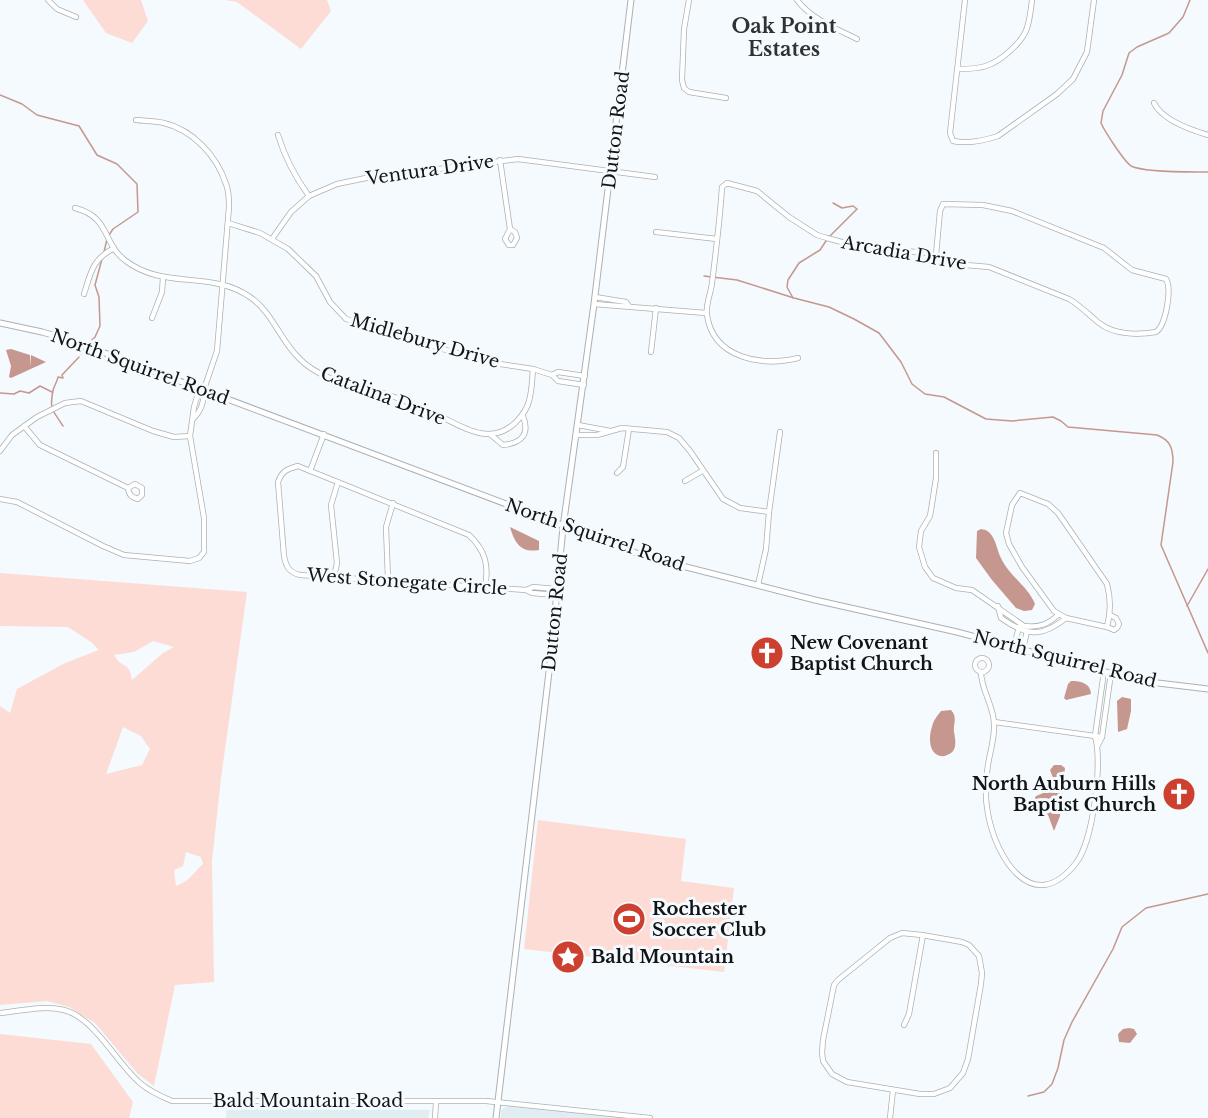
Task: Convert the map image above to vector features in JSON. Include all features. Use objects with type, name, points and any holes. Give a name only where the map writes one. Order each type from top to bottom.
[{"type":"street","points":[[48,0],[57,9],[76,17]]},
{"type":"street","name":"Dutton Road","points":[[496,1118],[551,655],[563,527],[584,385],[631,0]]},
{"type":"street","points":[[689,0],[684,28],[682,80],[684,88],[689,92],[726,98]]},
{"type":"street","points":[[797,0],[817,18],[857,39]]},
{"type":"street","points":[[965,0],[950,133],[952,141],[971,143],[998,136],[1069,85],[1087,52],[1094,0]]},
{"type":"street","points":[[958,69],[987,66],[1014,46],[1028,27],[1032,0]]},
{"type":"street","points":[[1154,103],[1158,111],[1166,116],[1208,135]]},
{"type":"street","points":[[0,499],[17,502],[124,555],[190,561],[199,558],[204,552],[204,518],[190,436],[193,418],[200,410],[204,400],[204,389],[217,351],[230,207],[227,184],[210,152],[195,139],[180,129],[164,123],[136,120]]},
{"type":"street","points":[[278,135],[283,153],[295,177],[309,196]]},
{"type":"street","name":"Ventura Drive","points":[[272,239],[291,212],[309,196],[337,184],[366,178],[518,159],[655,177]]},
{"type":"street","points":[[500,160],[510,229]]},
{"type":"street","name":"Arcadia Drive","points":[[717,238],[722,187],[726,183],[757,191],[789,217],[817,235],[856,246],[936,255],[966,265],[998,270],[1061,295],[1078,304],[1100,324],[1114,331],[1156,332],[1160,330],[1164,321],[1169,289],[1167,281],[1160,276],[1132,270],[1104,248],[1012,211],[983,205],[943,204],[940,212],[936,255]]},
{"type":"street","name":"Catalina Drive","points":[[75,208],[85,210],[96,217],[123,260],[142,272],[164,278],[223,283],[250,297],[263,308],[293,353],[325,376],[387,394],[434,413],[471,432],[491,435],[503,444],[513,444],[521,439],[526,432],[523,416]]},
{"type":"street","name":"Midlebury Drive","points":[[228,223],[260,233],[288,249],[316,276],[330,302],[346,319],[448,351],[533,369],[552,375],[558,381],[584,385]]},
{"type":"street","points":[[656,232],[717,238],[706,313],[711,333],[730,353],[748,359],[770,361],[784,362],[798,358]]},
{"type":"street","points":[[84,294],[92,267],[102,255],[114,248]]},
{"type":"street","points":[[152,318],[162,291],[164,278]]},
{"type":"street","points":[[595,297],[626,302],[630,306]]},
{"type":"street","points":[[594,304],[706,313]]},
{"type":"street","points":[[651,352],[656,308]]},
{"type":"street","name":"North Squirrel Road","points":[[0,322],[63,338],[204,389],[647,557],[1014,646],[1112,674],[1147,682],[1207,689]]},
{"type":"street","points":[[491,435],[509,428],[523,416],[529,402],[533,369]]},
{"type":"street","name":"Midlebury Drive","points":[[552,375],[558,372],[585,376]]},
{"type":"street","points":[[0,451],[12,435],[24,426],[65,403],[81,401],[153,431],[174,437],[190,436]]},
{"type":"street","points":[[578,425],[610,431]]},
{"type":"street","points":[[24,426],[40,445],[128,488]]},
{"type":"street","points":[[616,473],[622,467],[629,429]]},
{"type":"street","points":[[577,435],[597,435],[629,429],[667,432],[679,438],[723,499],[740,508],[769,512]]},
{"type":"street","points":[[758,585],[766,549],[780,432]]},
{"type":"street","points":[[324,434],[310,471],[469,535],[481,547],[485,555],[487,565],[485,588]]},
{"type":"street","points":[[936,453],[936,477],[930,516],[921,531],[919,547],[925,567],[933,578],[956,588],[972,590],[998,606],[1001,618],[1035,633],[1053,628],[1066,618]]},
{"type":"street","name":"West Stonegate Circle","points":[[310,471],[298,466],[285,470],[278,482],[284,556],[289,570],[300,575],[526,590],[532,593],[556,592]]},
{"type":"street","points":[[685,482],[702,471]]},
{"type":"street","points":[[334,577],[337,563],[331,505],[338,482]]},
{"type":"street","points":[[1107,627],[1110,597],[1107,584],[1058,513],[1048,504],[1020,493],[1012,505],[1006,522],[1006,533],[1009,544],[1043,598],[1054,611],[1066,618],[1114,630],[1119,624],[1116,618],[1110,615]]},
{"type":"street","points":[[388,580],[386,527],[393,503]]},
{"type":"street","points":[[1027,629],[1050,623],[1059,614]]},
{"type":"street","points":[[1014,646],[1019,627]]},
{"type":"street","points":[[1023,649],[1027,629]]},
{"type":"street","points":[[981,672],[981,679],[991,703],[994,722],[986,788],[991,826],[998,848],[1010,869],[1018,877],[1034,883],[1047,883],[1060,878],[1076,863],[1084,850],[1089,831],[1098,764],[1098,745],[1095,736],[1104,671]]},
{"type":"street","points":[[1098,745],[1102,737],[1112,674]]},
{"type":"street","points":[[1099,705],[1107,706]]},
{"type":"street","points":[[994,722],[1102,737]]},
{"type":"street","points":[[902,933],[962,942],[980,956],[982,973],[968,1059],[963,1072],[958,1080],[944,1091],[927,1094],[893,1090],[839,1080],[826,1067],[823,1061],[823,1040],[834,985],[890,938],[902,933]]},
{"type":"street","points":[[904,1025],[909,1014],[922,935]]},
{"type":"street","name":"Bald Mountain Road","points":[[0,1012],[52,1008],[73,1014],[104,1041],[139,1082],[150,1091],[172,1101],[498,1101],[650,1118]]},
{"type":"street","points":[[890,1118],[893,1090]]},
{"type":"street","points":[[435,1118],[436,1102]]},
{"type":"shaded area","points":[[83,0],[141,0],[148,21],[132,43],[106,33]]},
{"type":"shaded area","points":[[225,0],[327,0],[331,11],[301,49],[237,2]]},
{"type":"shaded area","points":[[11,349],[30,355],[30,367],[31,355],[46,362],[11,378],[9,377],[11,366],[6,350]]},
{"type":"shaded area","points":[[510,527],[539,541],[539,550],[523,549],[514,538]]},
{"type":"shaded area","points":[[986,530],[992,536],[1004,564],[1032,598],[1035,604],[1032,610],[1024,611],[1016,608],[976,558],[977,531]]},
{"type":"shaded area","points":[[0,573],[247,592],[212,861],[214,982],[175,985],[154,1086],[138,1074],[95,1023],[69,1007],[47,1001],[0,1005],[0,706],[10,713],[17,689],[65,663],[99,650],[68,627],[0,626]],"holes":[[[153,641],[174,647],[163,653],[132,680],[127,667],[114,655],[134,652]],[[123,727],[141,736],[150,749],[142,765],[106,774]],[[186,852],[201,857],[203,864],[188,879],[176,886],[174,870],[183,866]]]},
{"type":"shaded area","points":[[1071,681],[1084,683],[1089,687],[1091,694],[1066,700],[1064,698]]},
{"type":"shaded area","points":[[1122,697],[1131,699],[1131,711],[1127,729],[1118,732],[1117,701]]},
{"type":"shaded area","points":[[951,710],[955,718],[955,747],[951,753],[940,756],[933,751],[931,746],[931,731],[941,711]]},
{"type":"shaded area","points":[[1054,765],[1061,765],[1065,768],[1060,816],[1054,831],[1048,815],[1035,806],[1033,801],[1036,796],[1053,789],[1055,783],[1050,770]]},
{"type":"shaded area","name":"Rochester Soccer Club","points":[[538,820],[686,839],[681,881],[734,888],[724,972],[524,949]]},
{"type":"shaded area","points":[[1123,1029],[1134,1029],[1137,1034],[1130,1043],[1119,1042],[1118,1034]]},
{"type":"shaded area","points":[[0,1034],[91,1044],[133,1102],[129,1118],[0,1118]]},
{"type":"shaded area","points":[[508,1106],[638,1118],[500,1118],[502,1109]]},
{"type":"shaded area","points":[[227,1107],[430,1110],[428,1118],[226,1118]]},
{"type":"waterway","points":[[1190,0],[1183,17],[1169,33],[1129,53],[1122,75],[1103,111],[1101,123],[1131,166],[1157,171],[1208,172]]},
{"type":"waterway","points":[[0,95],[22,104],[37,115],[79,126],[97,155],[117,164],[137,184],[138,212],[113,229],[109,235]]},
{"type":"waterway","points":[[829,237],[857,209],[853,206],[842,208],[833,203]]},
{"type":"waterway","points":[[104,252],[107,239]]},
{"type":"waterway","points":[[793,298],[787,287],[788,280],[799,263],[820,250],[826,241]]},
{"type":"waterway","points":[[88,344],[95,337],[100,326],[99,297],[95,285],[102,259]]},
{"type":"waterway","points":[[704,276],[737,280],[829,307],[854,319],[879,333],[901,362],[912,384],[925,394],[944,397],[986,419],[1012,421],[1053,417],[1068,427],[1157,435],[1165,439],[1171,449],[1173,462],[1161,545],[1208,653]]},
{"type":"waterway","points":[[81,354],[85,348]]},
{"type":"waterway","points":[[63,426],[52,406],[53,389],[58,377],[63,378],[62,375],[79,357]]},
{"type":"waterway","points":[[0,393],[14,394],[20,391],[29,393],[40,386],[52,392]]},
{"type":"waterway","points":[[1187,606],[1208,569]]},
{"type":"waterway","points":[[1028,1096],[1044,1092],[1052,1084],[1064,1040],[1072,1022],[1113,949],[1122,927],[1146,908],[1208,894]]},
{"type":"place","name":"New Covenant Baptist Church","points":[[767,653]]},
{"type":"place","name":"North Auburn Hills Baptist Church","points":[[1179,794]]},
{"type":"place","name":"Rochester Soccer Club","points":[[629,919]]},
{"type":"place","name":"Bald Mountain","points":[[568,957]]},
{"type":"district","name":"Oak Point Estates","points":[[784,38]]}]
